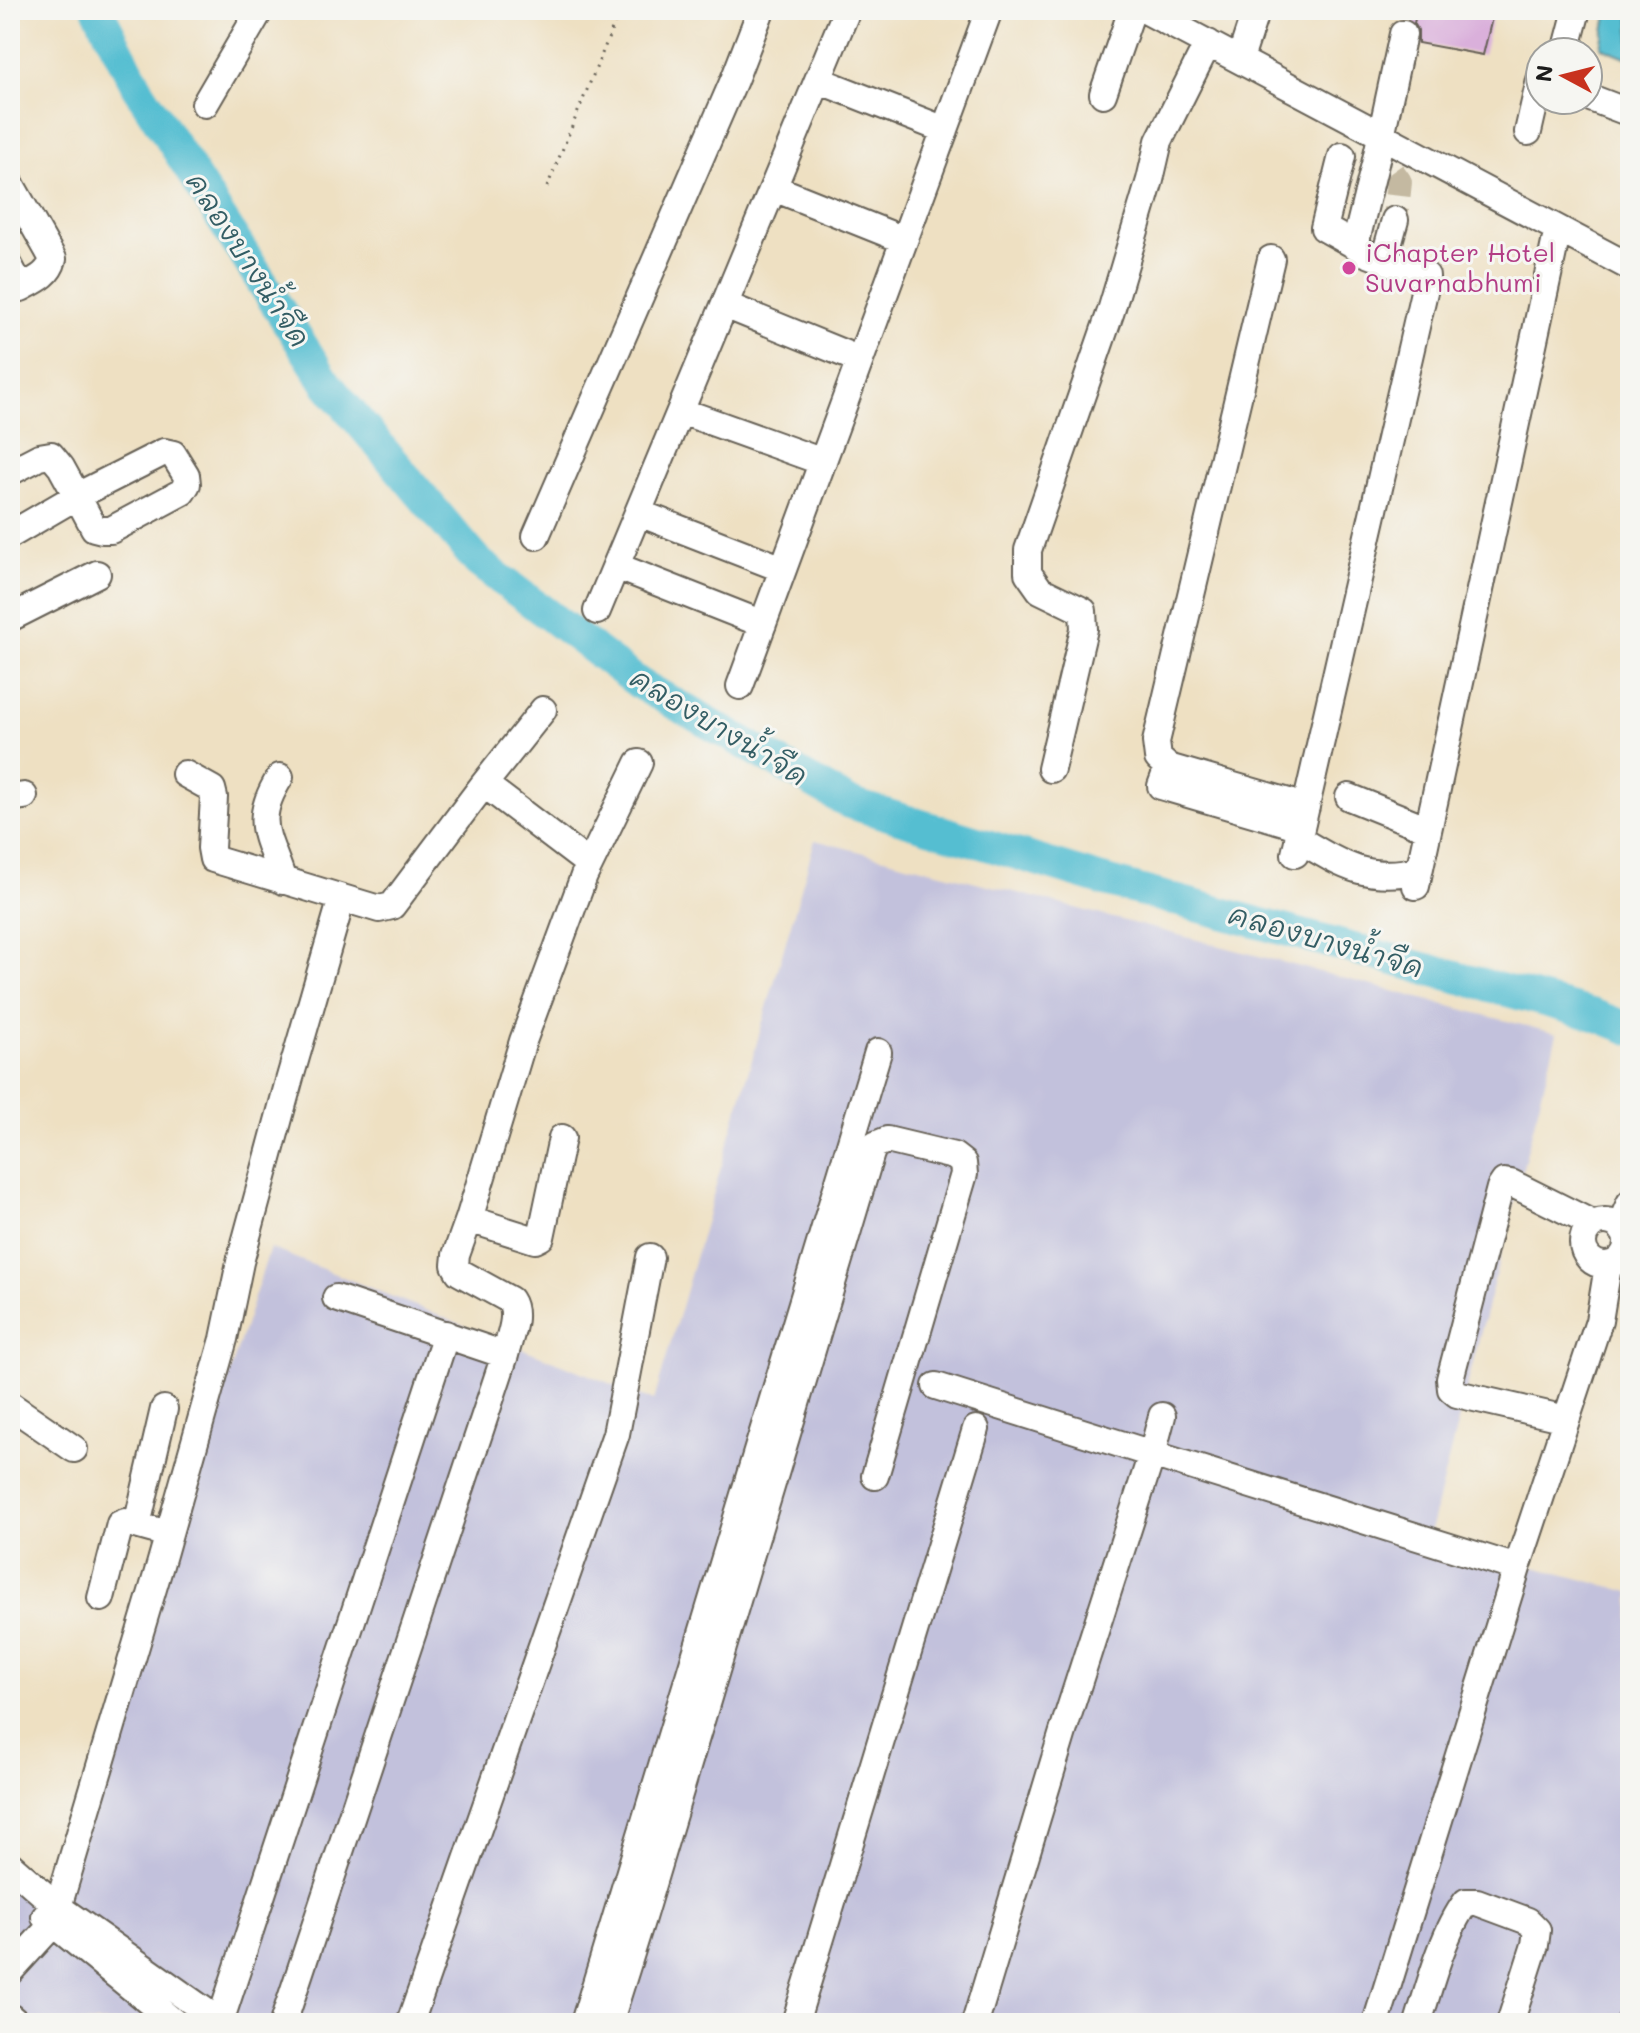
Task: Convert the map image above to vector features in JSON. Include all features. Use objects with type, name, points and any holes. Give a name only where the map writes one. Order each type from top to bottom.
[{"type":"street","points":[[205,104],[260,10]]},
{"type":"street","points":[[536,536],[734,80],[761,10]]},
{"type":"street","points":[[597,611],[847,10]]},
{"type":"street","points":[[740,686],[989,10]]},
{"type":"street","points":[[1103,94],[1132,10]]},
{"type":"street","points":[[1145,10],[1630,267]]},
{"type":"street","points":[[1240,59],[1256,10]]},
{"type":"street","points":[[1570,36],[1577,10]]},
{"type":"street","points":[[1358,247],[1356,241],[1384,168],[1381,134],[1403,34]]},
{"type":"street","points":[[1051,769],[1085,620],[1083,611],[1040,590],[1028,573],[1028,550],[1111,311],[1159,141],[1208,43]]},
{"type":"street","points":[[818,80],[945,130]]},
{"type":"street","points":[[1604,86],[1630,95]]},
{"type":"street","points":[[1604,103],[1630,113]]},
{"type":"street","points":[[1528,132],[1532,116]]},
{"type":"street","points":[[1300,832],[1426,283],[1426,276],[1363,252],[1324,228],[1342,156]]},
{"type":"street","points":[[10,183],[53,259],[51,269],[40,278],[14,283]]},
{"type":"street","points":[[774,188],[904,240]]},
{"type":"street","points":[[1384,260],[1395,220]]},
{"type":"street","points":[[1271,259],[1156,742],[1158,758],[1168,767],[1161,786],[1300,832],[1347,867],[1381,875],[1402,874],[1418,878],[1558,229]]},
{"type":"street","points":[[725,305],[860,360]]},
{"type":"street","points":[[681,411],[823,462]]},
{"type":"street","points":[[10,472],[39,457],[51,455],[77,496],[10,535]]},
{"type":"street","points":[[639,513],[783,569]]},
{"type":"street","points":[[616,566],[763,624]]},
{"type":"street","points":[[10,618],[97,574]]},
{"type":"street","points":[[185,774],[212,789],[213,859],[379,909],[392,906],[543,710]]},
{"type":"street","points":[[283,2023],[505,1355],[515,1307],[510,1300],[459,1272],[455,1265],[456,1255],[523,1041],[589,864],[639,763]]},
{"type":"street","points":[[280,777],[270,793],[264,820],[266,838],[283,881]]},
{"type":"street","points":[[484,784],[589,864]]},
{"type":"street","points":[[1349,797],[1428,829]]},
{"type":"street","points":[[61,1916],[224,1339],[240,1262],[342,898]]},
{"type":"street","points":[[584,2023],[878,1052]]},
{"type":"street","points":[[469,1219],[535,1240],[541,1237],[562,1138]]},
{"type":"street","points":[[609,2023],[871,1153],[875,1145],[887,1140],[954,1156],[963,1163],[964,1174],[875,1476]]},
{"type":"street","points":[[1566,1419],[1457,1394],[1451,1389],[1450,1379],[1504,1182],[1593,1224]]},
{"type":"street","points":[[1607,1220],[1627,1226],[1628,1245],[1615,1264],[1608,1266],[1589,1259],[1583,1247],[1584,1234],[1593,1224],[1607,1220]]},
{"type":"street","points":[[410,2023],[616,1434],[650,1257]]},
{"type":"street","points":[[1376,2023],[1517,1568],[1599,1321],[1608,1266]]},
{"type":"street","points":[[336,1298],[505,1355]]},
{"type":"street","points":[[10,1885],[221,2022],[446,1334]]},
{"type":"street","points":[[936,1386],[1517,1568]]},
{"type":"street","points":[[10,1405],[74,1449]]},
{"type":"street","points":[[137,1525],[164,1409]]},
{"type":"street","points":[[975,2023],[1162,1416]]},
{"type":"street","points":[[795,2023],[976,1429]]},
{"type":"street","points":[[101,1598],[120,1524],[125,1522],[168,1534]]},
{"type":"street","points":[[10,1971],[61,1916],[159,1599]]},
{"type":"street","points":[[10,1865],[175,2023]]},
{"type":"street","points":[[1418,2023],[1458,1913],[1466,1902],[1477,1902],[1528,1921],[1537,1930],[1510,2023]]},
{"type":"street","points":[[10,2017],[17,2023]]},
{"type":"path","points":[[547,187],[620,10]]},
{"type":"shaded area","points":[[815,840],[1557,1034],[1428,1539],[1630,1592],[1630,2023],[10,2023],[10,1864],[58,1906],[270,1248],[654,1401]]},
{"type":"water","points":[[1608,10],[1630,10],[1630,59],[1604,48]]},
{"type":"building","points":[[1417,10],[1494,10],[1483,55],[1418,43],[1418,30],[1414,23]]},
{"type":"waterway","name":"คลองบางน้ำจืด","points":[[98,10],[137,87],[327,384],[478,562],[640,684],[849,803],[1102,880],[1595,1015],[1630,1029]]},
{"type":"tunnel","points":[[1392,172],[1399,182],[1395,220]]},
{"type":"place","name":"iChapter Hotel Suvarnabhumi","points":[[1349,268]]}]
